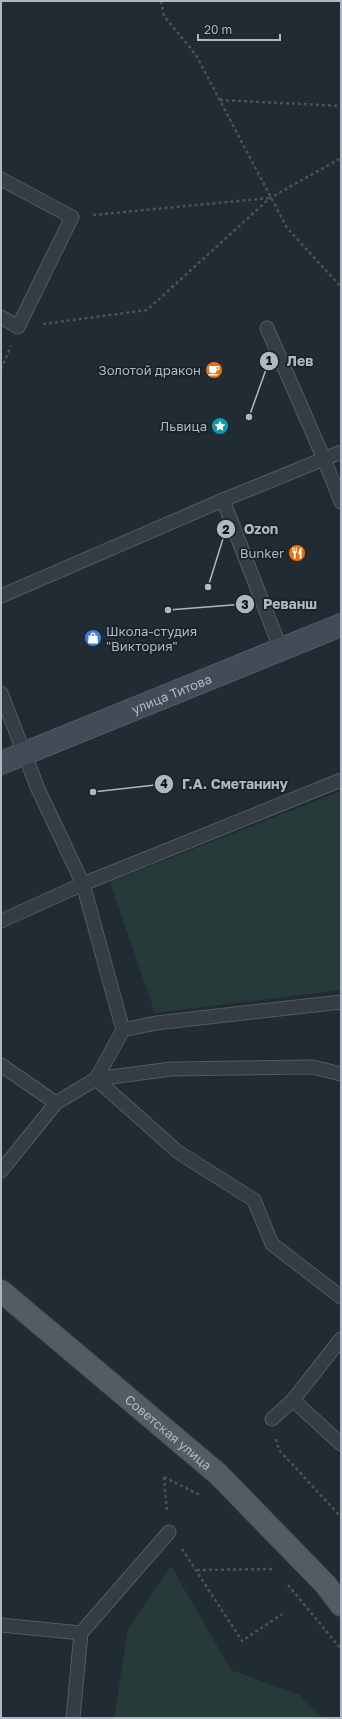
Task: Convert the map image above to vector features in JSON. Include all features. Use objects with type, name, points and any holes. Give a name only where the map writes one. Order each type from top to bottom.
[{"type":"main road","name":"улица Титова","points":[[1,763],[281,650],[341,624]]},
{"type":"main road","name":"Советская улица","points":[[1,1291],[218,1474],[333,1590],[341,1604]]},
{"type":"lane","points":[[1,179],[72,217],[18,327],[1,317]]},
{"type":"lane","points":[[267,328],[341,502]]},
{"type":"lane","points":[[1,596],[222,500],[341,452]]},
{"type":"lane","points":[[222,500],[281,650]]},
{"type":"lane","points":[[1,693],[24,755],[83,884],[123,1030],[96,1079]]},
{"type":"lane","points":[[1,921],[83,884],[341,780]]},
{"type":"lane","points":[[123,1030],[156,1023],[341,1002]]},
{"type":"lane","points":[[1,1065],[56,1103]]},
{"type":"lane","points":[[1,1171],[56,1103],[96,1079],[171,1069],[313,1067],[341,1074]]},
{"type":"lane","points":[[96,1079],[178,1152],[254,1200],[272,1244],[339,1291]]},
{"type":"lane","points":[[272,1419],[293,1400],[341,1339]]},
{"type":"lane","points":[[293,1400],[341,1444]]},
{"type":"lane","points":[[73,1718],[81,1633],[169,1532]]},
{"type":"lane","points":[[1,1625],[81,1633]]},
{"type":"path","points":[[161,1],[164,16],[196,55],[286,228],[341,287]]},
{"type":"path","points":[[219,100],[341,106]]},
{"type":"path","points":[[18,327],[147,310],[270,198],[341,158]]},
{"type":"path","points":[[72,217],[270,198]]},
{"type":"path","points":[[272,1419],[279,1450],[341,1517]]},
{"type":"path","points":[[205,1497],[164,1477],[169,1532],[242,1640],[282,1614]]},
{"type":"path","points":[[196,1570],[275,1569],[270,1563]]},
{"type":"path","points":[[285,1581],[341,1649]]},
{"type":"green space","points":[[341,791],[341,990],[155,1013],[110,882]]},
{"type":"green space","points":[[171,1566],[231,1670],[299,1695],[323,1718],[114,1718],[128,1629]]},
{"type":"place","name":"Золотой дракон","points":[[214,370]]},
{"type":"place","name":"Лев","points":[[249,417]]},
{"type":"place","name":"Львица","points":[[220,426]]},
{"type":"place","name":"Bunker","points":[[297,553]]},
{"type":"place","name":"Ozon","points":[[208,587]]},
{"type":"place","name":"Реванш","points":[[168,610]]},
{"type":"place","name":"Школа-студия \"Виктория\"","points":[[93,638]]},
{"type":"place","name":"Г.А. Сметанину","points":[[93,792]]}]
